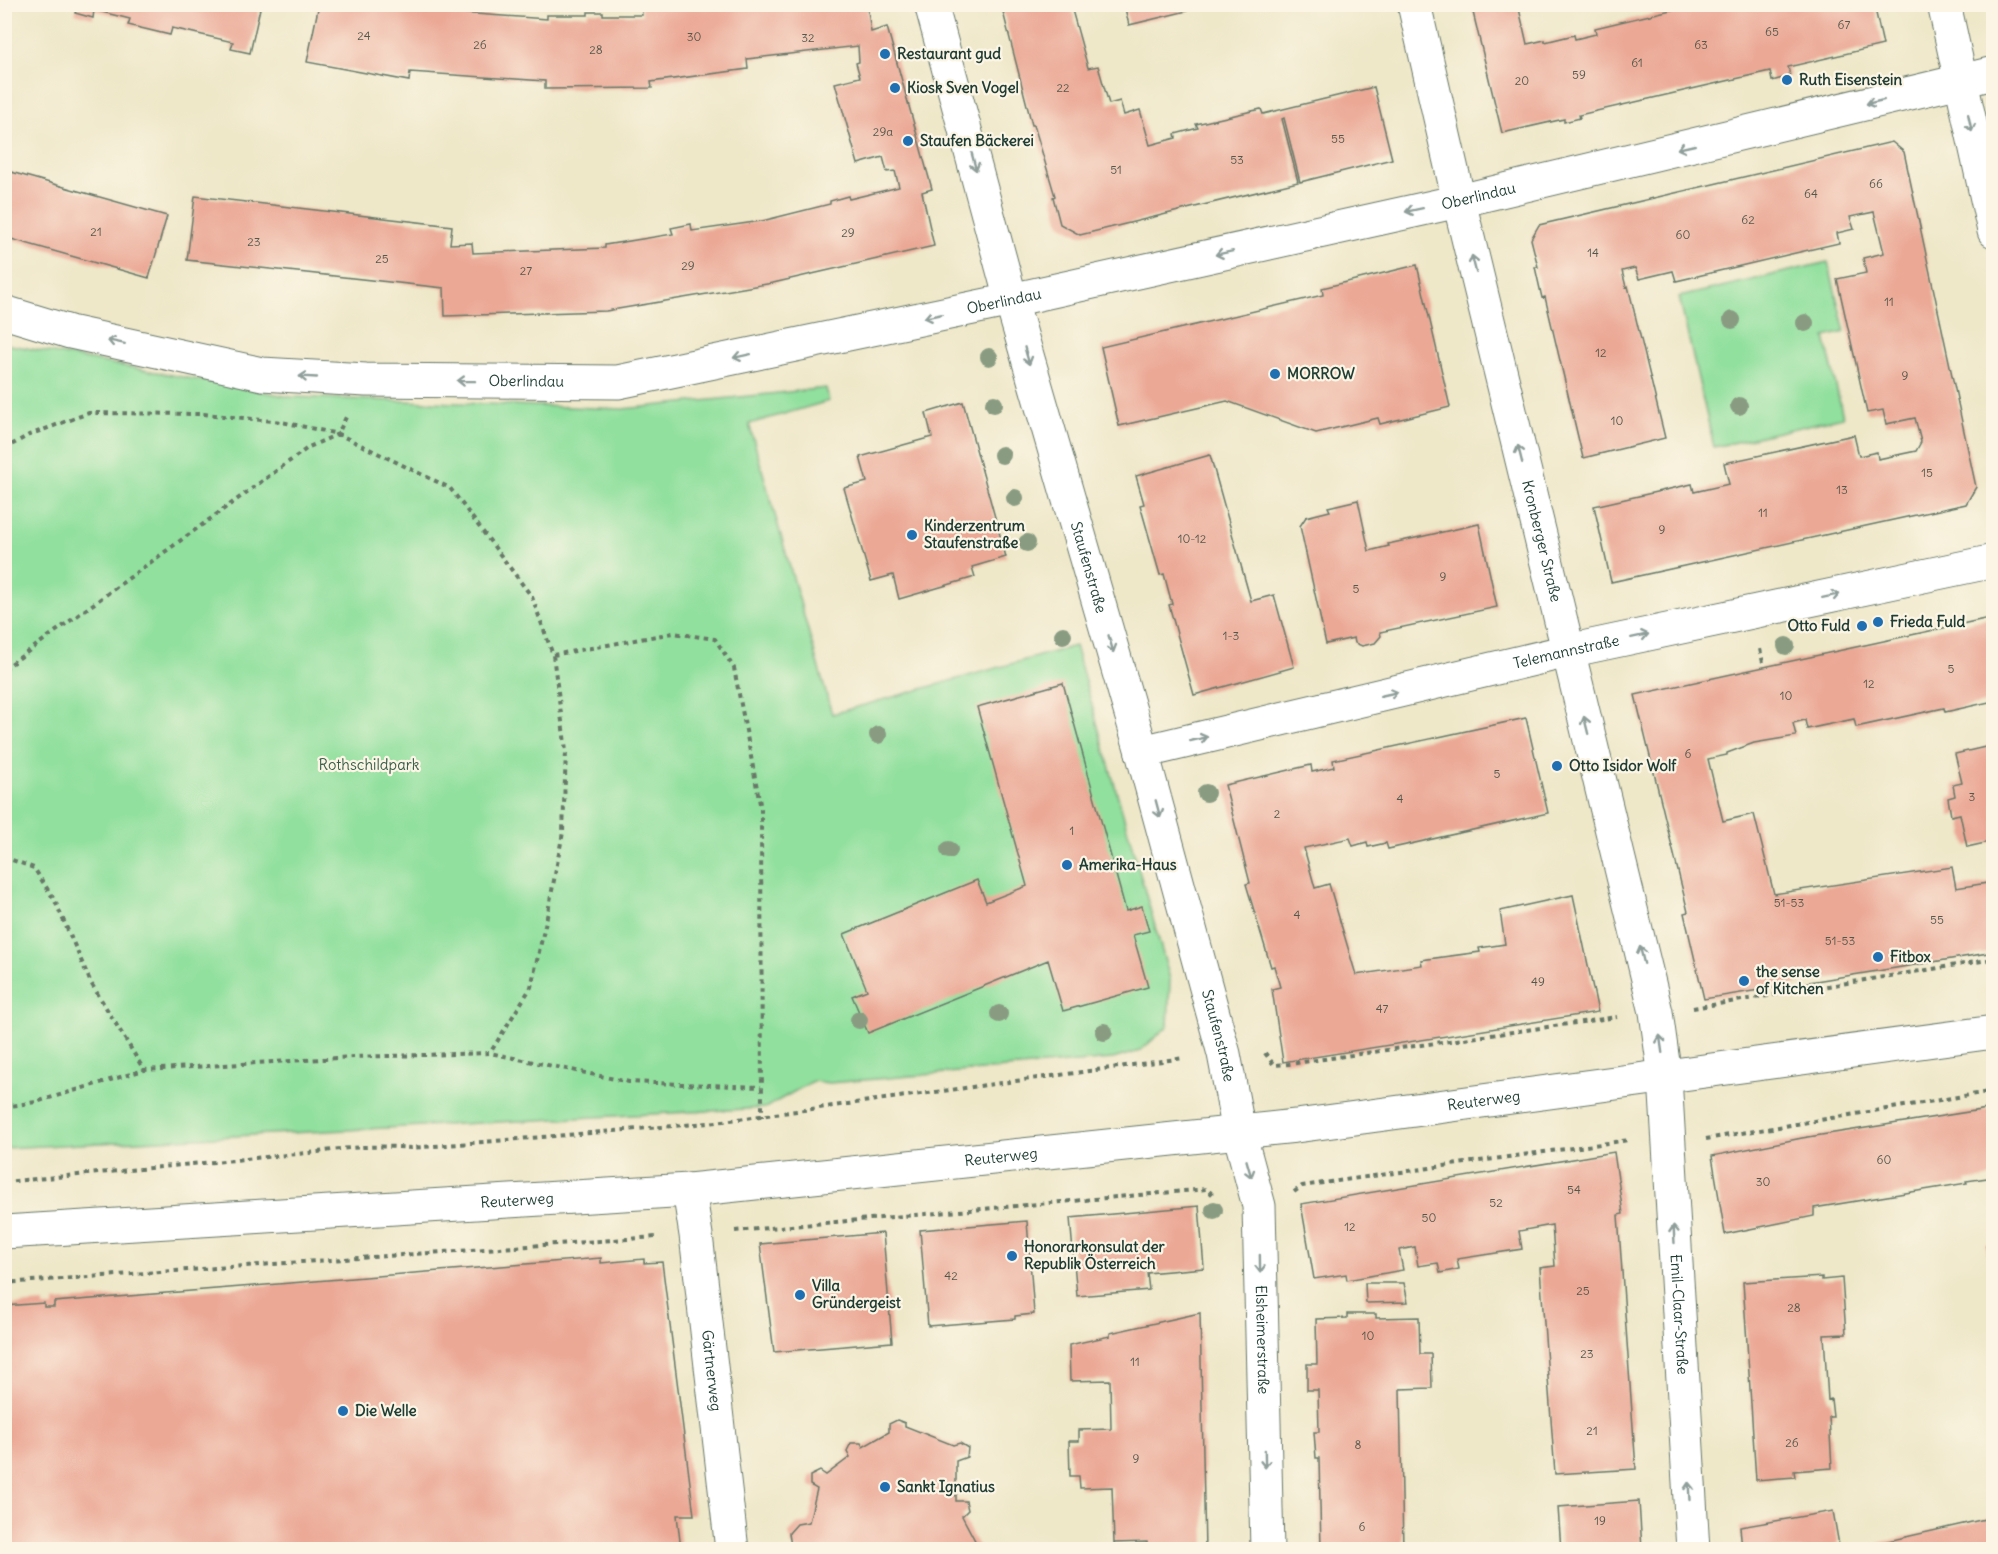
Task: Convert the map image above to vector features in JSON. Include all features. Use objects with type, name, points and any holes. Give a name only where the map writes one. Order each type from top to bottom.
[{"type":"street","name":"Staufenstraße","points":[[931,4],[1011,300],[1142,752],[1224,1054],[1239,1132]]},
{"type":"street","name":"Kronberger Straße","points":[[1414,4],[1459,201],[1656,1012],[1665,1077]]},
{"type":"street","points":[[1944,4],[1994,231]]},
{"type":"street","name":"Oberlindau","points":[[4,312],[70,332],[262,374],[366,380],[618,382],[1011,300],[1459,201],[1994,73]]},
{"type":"street","name":"Telemannstraße","points":[[1142,752],[1568,651],[1994,561]]},
{"type":"street","name":"Reuterweg","points":[[4,1232],[689,1190],[1239,1132],[1994,1032]]},
{"type":"street","name":"Emil-Claar-Straße","points":[[1665,1077],[1693,1550]]},
{"type":"street","name":"Elsheimerstraße","points":[[1239,1132],[1259,1206],[1267,1550]]},
{"type":"street","name":"Gärtnerweg","points":[[689,1190],[732,1550]]},
{"type":"path","points":[[4,669],[309,447],[338,434],[366,380]]},
{"type":"path","points":[[4,448],[29,435],[90,413],[204,414],[282,422],[338,434],[450,489],[532,597],[553,655],[566,751],[563,832],[531,987],[490,1053]]},
{"type":"path","points":[[553,655],[673,633],[715,639],[734,668],[760,809],[762,1117]]},
{"type":"path","points":[[4,857],[34,868],[55,901],[91,983],[144,1070]]},
{"type":"path","points":[[1289,1064],[1656,1012],[1709,1007],[1994,959]]},
{"type":"path","points":[[4,1107],[36,1102],[144,1070],[354,1057],[490,1053],[628,1082],[761,1087]]},
{"type":"path","points":[[4,1182],[318,1152],[349,1147],[380,1145],[411,1148],[709,1123],[1153,1062]]},
{"type":"path","points":[[4,1283],[696,1235],[1168,1192]]},
{"type":"green space","points":[[1828,262],[1845,332],[1825,337],[1843,417],[1714,447],[1679,297]]},
{"type":"green space","name":"Rothschildpark","points":[[5,344],[291,397],[623,409],[826,388],[829,401],[749,424],[832,714],[1075,646],[1170,979],[1168,1026],[1140,1051],[1113,1059],[829,1083],[813,1081],[765,1108],[5,1148]]},
{"type":"building","points":[[72,4],[261,4],[250,53],[231,49],[233,42],[172,28],[170,35],[128,25],[130,19],[94,10],[93,18],[75,13],[77,7]]},
{"type":"building","points":[[319,4],[406,4],[419,7],[419,10],[547,19],[547,15],[588,15],[588,12],[603,12],[603,15],[642,15],[641,6],[655,4],[867,4],[871,32],[887,27],[932,189],[922,192],[934,246],[773,283],[606,311],[445,316],[444,288],[187,260],[195,196],[452,226],[450,244],[472,243],[473,253],[605,248],[605,245],[673,234],[671,228],[691,224],[692,231],[762,221],[830,204],[830,201],[848,196],[849,199],[899,187],[895,171],[887,172],[883,157],[858,164],[835,83],[860,77],[856,63],[859,62],[858,46],[747,59],[748,69],[651,82],[652,88],[545,89],[545,81],[410,72],[409,81],[307,62]]},
{"type":"building","points":[[1001,4],[1072,4],[1088,68],[1098,66],[1109,104],[1120,101],[1124,115],[1140,110],[1150,145],[1176,138],[1175,134],[1198,128],[1196,124],[1261,109],[1263,114],[1374,87],[1392,159],[1300,182],[1284,118],[1282,119],[1298,182],[1080,235],[1060,224],[1053,197],[1055,196],[1034,125],[1032,125]]},
{"type":"building","points":[[1124,4],[1191,5],[1186,6],[1187,11],[1129,25]]},
{"type":"building","points":[[1471,4],[1518,4],[1527,44],[1574,35],[1575,39],[1596,34],[1595,28],[1696,4],[1874,4],[1883,45],[1788,67],[1790,76],[1772,81],[1770,71],[1579,115],[1580,118],[1564,122],[1564,119],[1502,133]]},
{"type":"building","points":[[1892,142],[1904,152],[1976,487],[1966,504],[1611,582],[1594,506],[1692,484],[1694,492],[1729,484],[1724,463],[1854,435],[1859,456],[1877,452],[1878,459],[1916,451],[1921,442],[1915,418],[1886,424],[1883,410],[1867,413],[1837,279],[1866,273],[1863,258],[1884,253],[1874,212],[1850,217],[1854,229],[1837,233],[1839,243],[1676,281],[1673,271],[1639,279],[1635,268],[1622,271],[1626,287],[1628,286],[1665,438],[1583,458],[1545,297],[1542,298],[1535,267],[1538,267],[1531,239],[1539,225]]},
{"type":"building","points":[[4,170],[167,216],[149,278],[4,237]]},
{"type":"building","name":"MORROW","points":[[1417,265],[1450,407],[1380,424],[1378,418],[1316,433],[1227,401],[1119,426],[1101,347],[1323,295],[1322,288]]},
{"type":"building","points":[[963,402],[1006,557],[972,567],[975,577],[899,599],[893,575],[871,581],[844,488],[867,482],[860,457],[932,437],[926,413]]},
{"type":"building","points":[[1210,455],[1251,601],[1274,595],[1294,667],[1194,695],[1169,605],[1172,604],[1164,574],[1160,575],[1140,505],[1144,504],[1136,476]]},
{"type":"building","points":[[1358,500],[1369,551],[1389,546],[1388,544],[1479,524],[1497,607],[1380,632],[1381,636],[1375,643],[1362,646],[1355,643],[1354,638],[1326,644],[1300,526],[1306,517],[1330,511],[1328,507]]},
{"type":"building","points":[[1994,617],[1994,701],[1945,712],[1944,708],[1856,727],[1854,719],[1807,729],[1805,720],[1793,723],[1796,736],[1754,743],[1727,753],[1727,755],[1708,759],[1723,821],[1754,814],[1774,894],[1952,867],[1956,888],[1994,882],[1994,952],[1704,999],[1684,913],[1688,912],[1635,695]]},
{"type":"building","name":"Amerika-Haus","points":[[1063,683],[1126,911],[1142,906],[1149,931],[1133,935],[1148,987],[1063,1011],[1048,960],[868,1033],[852,996],[867,990],[844,934],[977,880],[986,902],[1027,886],[977,707]]},
{"type":"building","points":[[1526,718],[1548,813],[1388,849],[1386,843],[1368,847],[1367,842],[1353,846],[1350,838],[1304,848],[1315,888],[1329,884],[1356,975],[1422,965],[1421,960],[1480,952],[1479,948],[1505,944],[1500,911],[1573,895],[1598,1012],[1283,1062],[1272,989],[1280,987],[1274,966],[1271,967],[1246,884],[1250,883],[1225,785],[1311,765],[1312,772],[1334,767],[1333,760]]},
{"type":"building","points":[[1994,745],[1994,841],[1967,847],[1960,814],[1951,816],[1948,798],[1955,796],[1953,785],[1962,783],[1955,754]]},
{"type":"building","points":[[1994,1108],[1994,1177],[1814,1208],[1814,1216],[1725,1234],[1712,1156],[1802,1138]]},
{"type":"building","points":[[1614,1152],[1623,1214],[1618,1215],[1636,1469],[1555,1474],[1540,1268],[1555,1266],[1552,1225],[1519,1231],[1522,1249],[1457,1259],[1459,1269],[1440,1273],[1438,1263],[1418,1266],[1415,1247],[1399,1250],[1403,1270],[1347,1280],[1346,1274],[1314,1279],[1301,1204]]},
{"type":"building","points":[[1199,1206],[1204,1268],[1147,1273],[1149,1290],[1077,1296],[1070,1218]]},
{"type":"building","points":[[1027,1221],[1034,1314],[1015,1316],[1015,1319],[928,1326],[920,1230]]},
{"type":"building","points":[[883,1233],[892,1342],[774,1352],[760,1244]]},
{"type":"building","points":[[1994,1243],[1994,1277],[1992,1277],[1986,1245]]},
{"type":"building","name":"Die Welle","points":[[601,1258],[601,1263],[644,1259],[644,1263],[662,1262],[694,1515],[677,1515],[681,1550],[4,1550],[4,1306],[44,1303],[44,1307],[54,1307],[54,1302]]},
{"type":"building","points":[[1822,1277],[1822,1280],[1842,1278],[1846,1334],[1824,1335],[1828,1400],[1831,1399],[1833,1417],[1829,1417],[1832,1468],[1794,1471],[1795,1477],[1756,1480],[1743,1282]]},
{"type":"building","points":[[1365,1283],[1404,1283],[1408,1302],[1366,1303]]},
{"type":"building","points":[[1200,1313],[1205,1550],[1148,1550],[1147,1542],[1114,1543],[1112,1487],[1080,1488],[1079,1476],[1070,1476],[1069,1441],[1079,1441],[1079,1430],[1111,1429],[1110,1380],[1070,1381],[1069,1345],[1110,1336],[1110,1333]]},
{"type":"building","points":[[1347,1314],[1376,1314],[1376,1318],[1419,1317],[1420,1354],[1431,1354],[1432,1388],[1400,1389],[1403,1550],[1321,1550],[1319,1458],[1316,1458],[1314,1432],[1319,1432],[1318,1390],[1307,1390],[1307,1364],[1317,1364],[1316,1319],[1347,1318]]},
{"type":"building","name":"Sankt Ignatius","points":[[897,1420],[905,1423],[905,1426],[953,1445],[960,1443],[968,1448],[967,1457],[956,1461],[956,1501],[966,1501],[968,1510],[962,1516],[980,1550],[797,1550],[791,1546],[789,1533],[797,1524],[809,1522],[817,1489],[810,1485],[810,1476],[820,1471],[826,1475],[850,1457],[847,1451],[851,1443],[861,1443],[863,1447],[889,1432],[889,1424]]},
{"type":"building","points":[[1639,1501],[1642,1550],[1561,1550],[1558,1507]]},
{"type":"building","points":[[1833,1511],[1839,1545],[1821,1550],[1742,1550],[1740,1527]]},
{"type":"building","points":[[1994,1517],[1994,1550],[1880,1550],[1879,1543]]},
{"type":"place","name":"Restaurant gud","points":[[885,54]]},
{"type":"place","name":"Ruth Eisenstein","points":[[1787,80]]},
{"type":"place","name":"Kiosk Sven Vogel","points":[[895,88]]},
{"type":"place","name":"Staufen Bäckerei","points":[[908,141]]},
{"type":"place","name":"MORROW","points":[[1275,374]]},
{"type":"place","name":"Kinderzentrum Staufenstraße","points":[[912,535]]},
{"type":"place","name":"Frieda Fuld","points":[[1878,622]]},
{"type":"place","name":"Otto Fuld","points":[[1862,626]]},
{"type":"place","name":"Otto Isidor Wolf","points":[[1557,766]]},
{"type":"place","name":"Amerika-Haus","points":[[1067,865]]},
{"type":"place","name":"Fitbox","points":[[1878,957]]},
{"type":"place","name":"the sense of Kitchen","points":[[1744,981]]},
{"type":"place","name":"Honorarkonsulat der Republik Österreich","points":[[1012,1256]]},
{"type":"place","name":"Villa Gründergeist","points":[[800,1295]]},
{"type":"place","name":"Die Welle","points":[[343,1411]]},
{"type":"place","name":"Sankt Ignatius","points":[[885,1487]]}]
